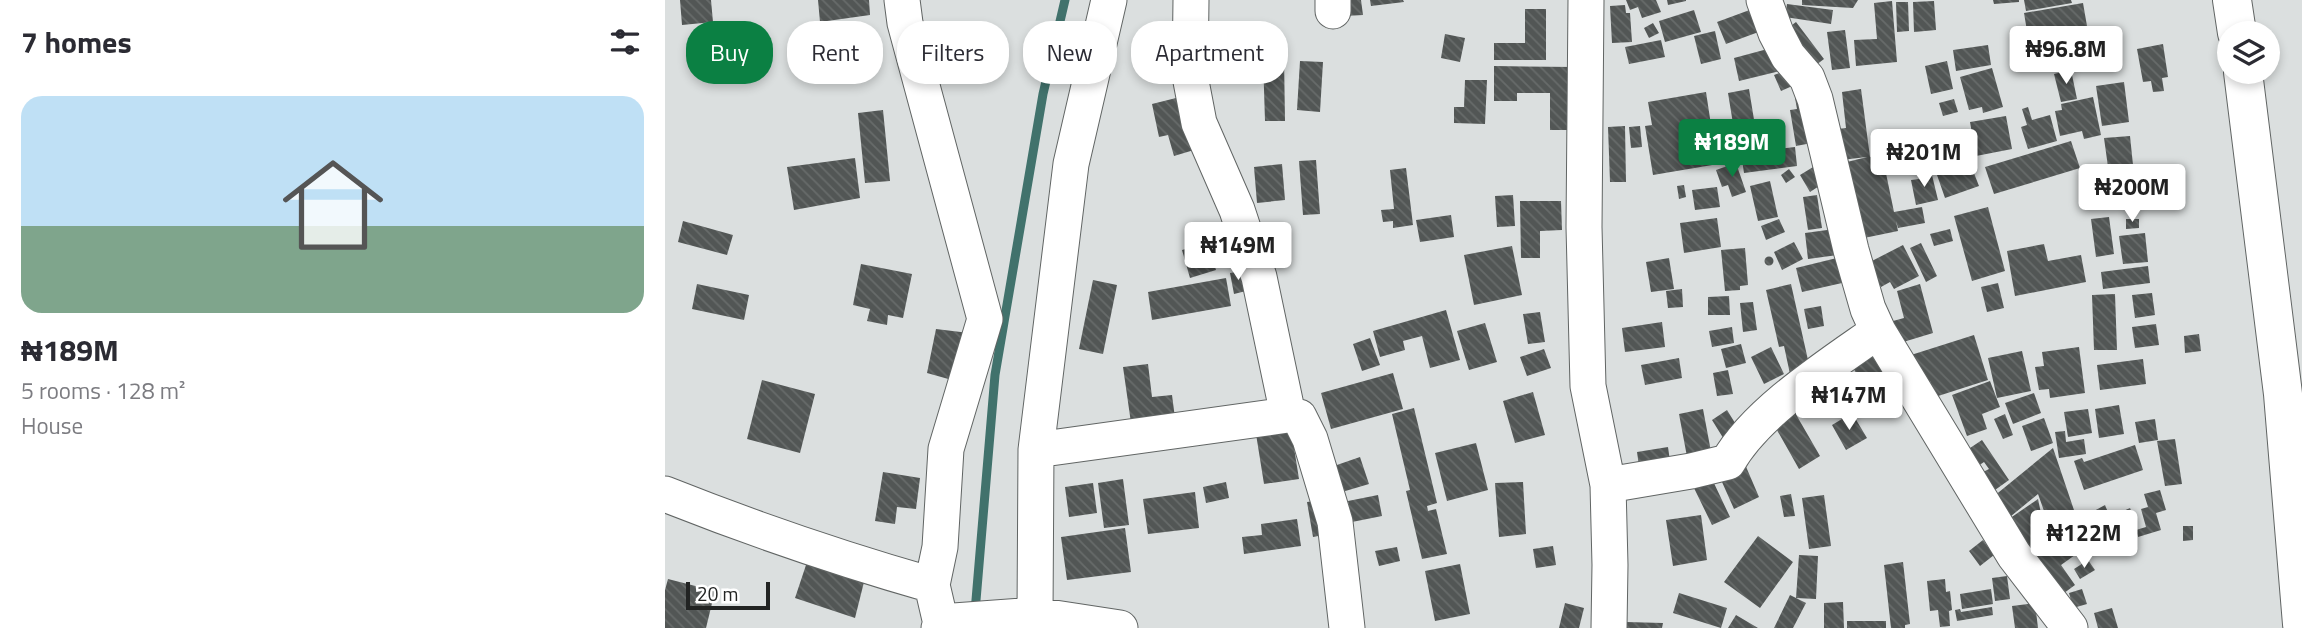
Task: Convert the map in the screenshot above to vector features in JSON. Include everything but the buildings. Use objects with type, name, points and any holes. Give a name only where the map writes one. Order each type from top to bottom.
[{"type":"highway","points":[[2232,0],[2235,21]]},
{"type":"highway","points":[[2244,84],[2283,394],[2302,624]]},
{"type":"street","points":[[902,0],[905,23],[985,319],[946,449],[940,547],[932,585],[944,626],[1036,622],[1120,628]]},
{"type":"street","points":[[1036,622],[1035,450],[1071,164],[1109,0]]},
{"type":"street","points":[[1191,0],[1190,76],[1199,123],[1237,210],[1259,277],[1288,415]]},
{"type":"street","points":[[1587,0],[1584,227],[1588,386],[1608,485],[1609,628]]},
{"type":"street","points":[[1764,0],[1776,33],[1788,56],[1807,78],[1815,99],[1851,250],[1868,309],[1878,331],[2014,555],[2070,628]]},
{"type":"street","points":[[1608,485],[1728,462],[1738,444],[1790,395],[1878,331]]},
{"type":"street","points":[[1035,450],[1288,415],[1299,417],[1310,439],[1335,522],[1347,628]]},
{"type":"street","points":[[665,494],[736,523],[828,555],[932,585]]},
{"type":"waterway","points":[[975,612],[995,375],[1043,94],[1065,0]]}]
